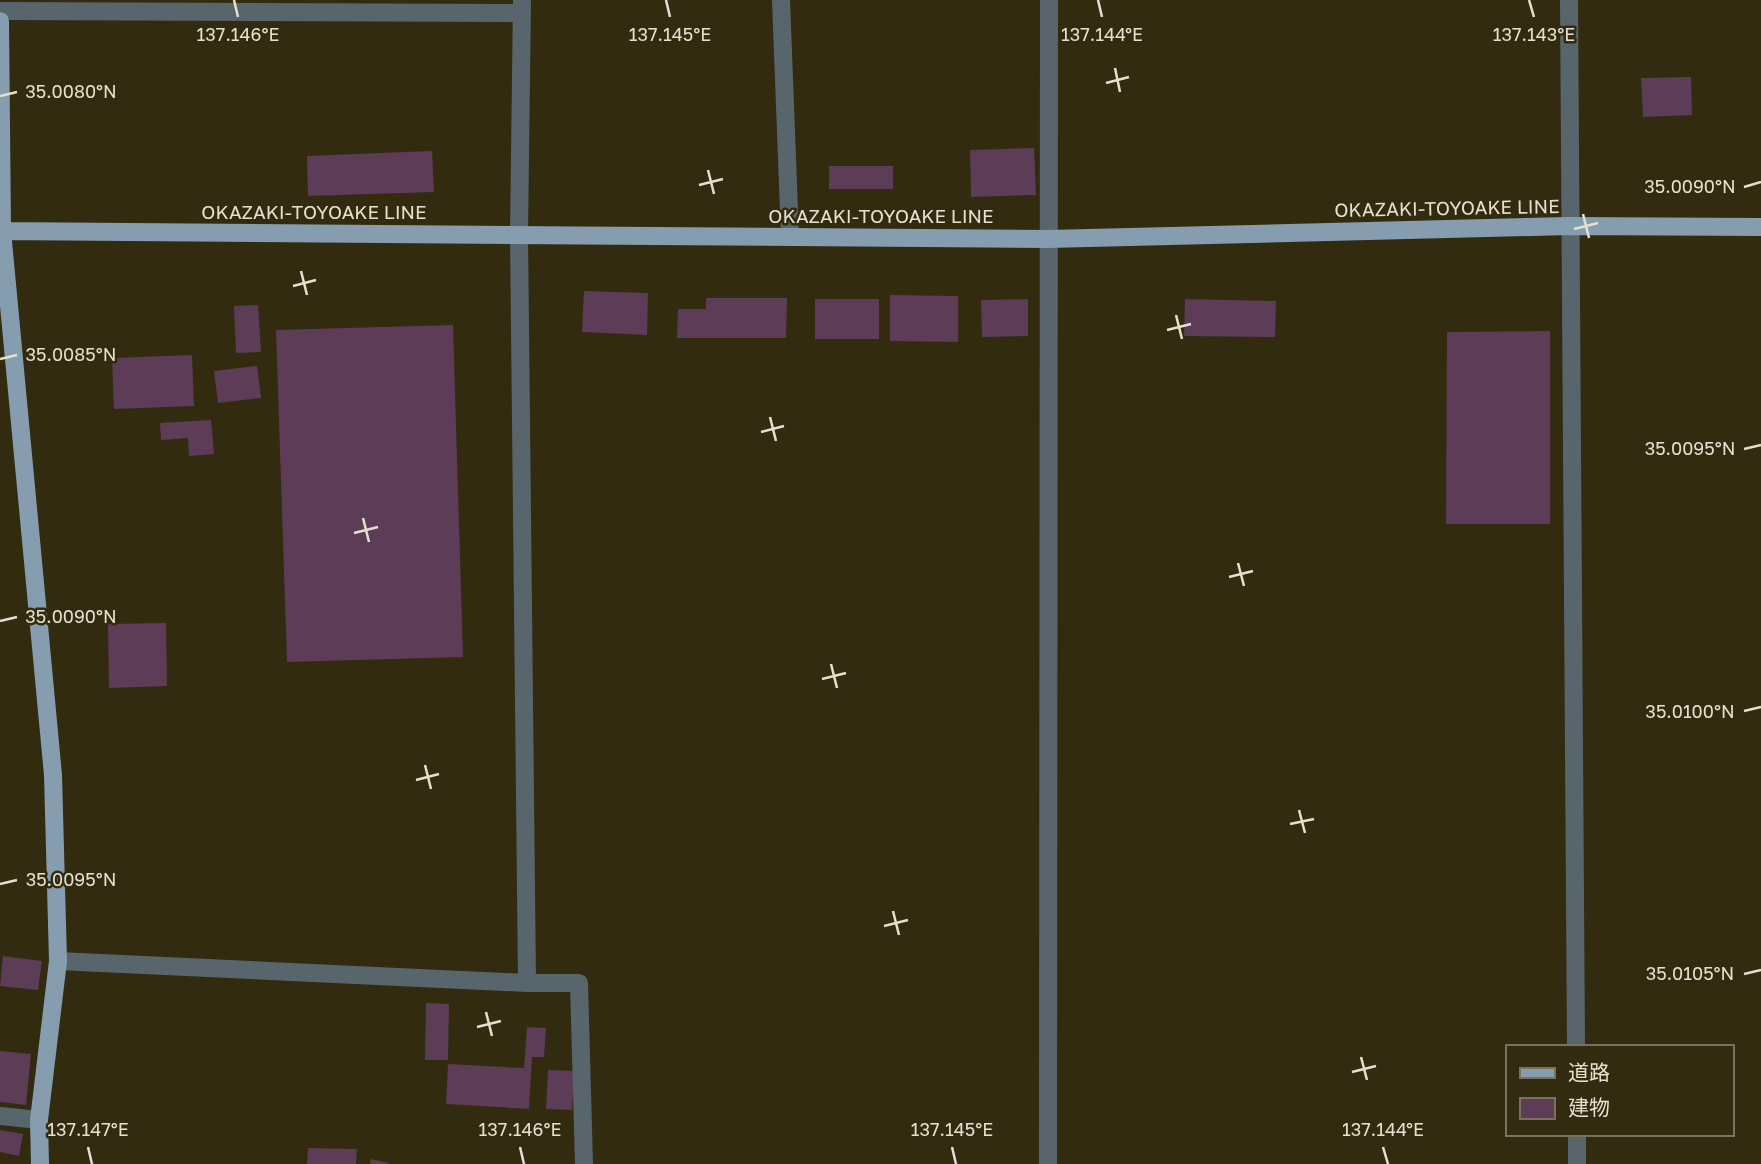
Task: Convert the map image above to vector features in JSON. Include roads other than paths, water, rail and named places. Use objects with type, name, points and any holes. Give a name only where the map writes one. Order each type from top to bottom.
[{"type":"main road","points":[[0,21],[1,231],[54,775],[58,961],[39,1120],[40,1164]]},
{"type":"main road","name":"OKAZAKI-TOYOAKE LINE","points":[[1,231],[1048,239],[1569,226],[1761,227]]},
{"type":"street","points":[[781,0],[790,236]]},
{"type":"street","points":[[1048,1164],[1049,0]]},
{"type":"street","points":[[1569,0],[1576,1045]]},
{"type":"street","points":[[0,11],[253,6],[522,7],[519,234],[527,984]]},
{"type":"street","points":[[58,961],[527,984],[579,983],[584,1164]]},
{"type":"street","points":[[0,1116],[39,1120]]},
{"type":"street","points":[[1577,1136],[1577,1164]]}]
